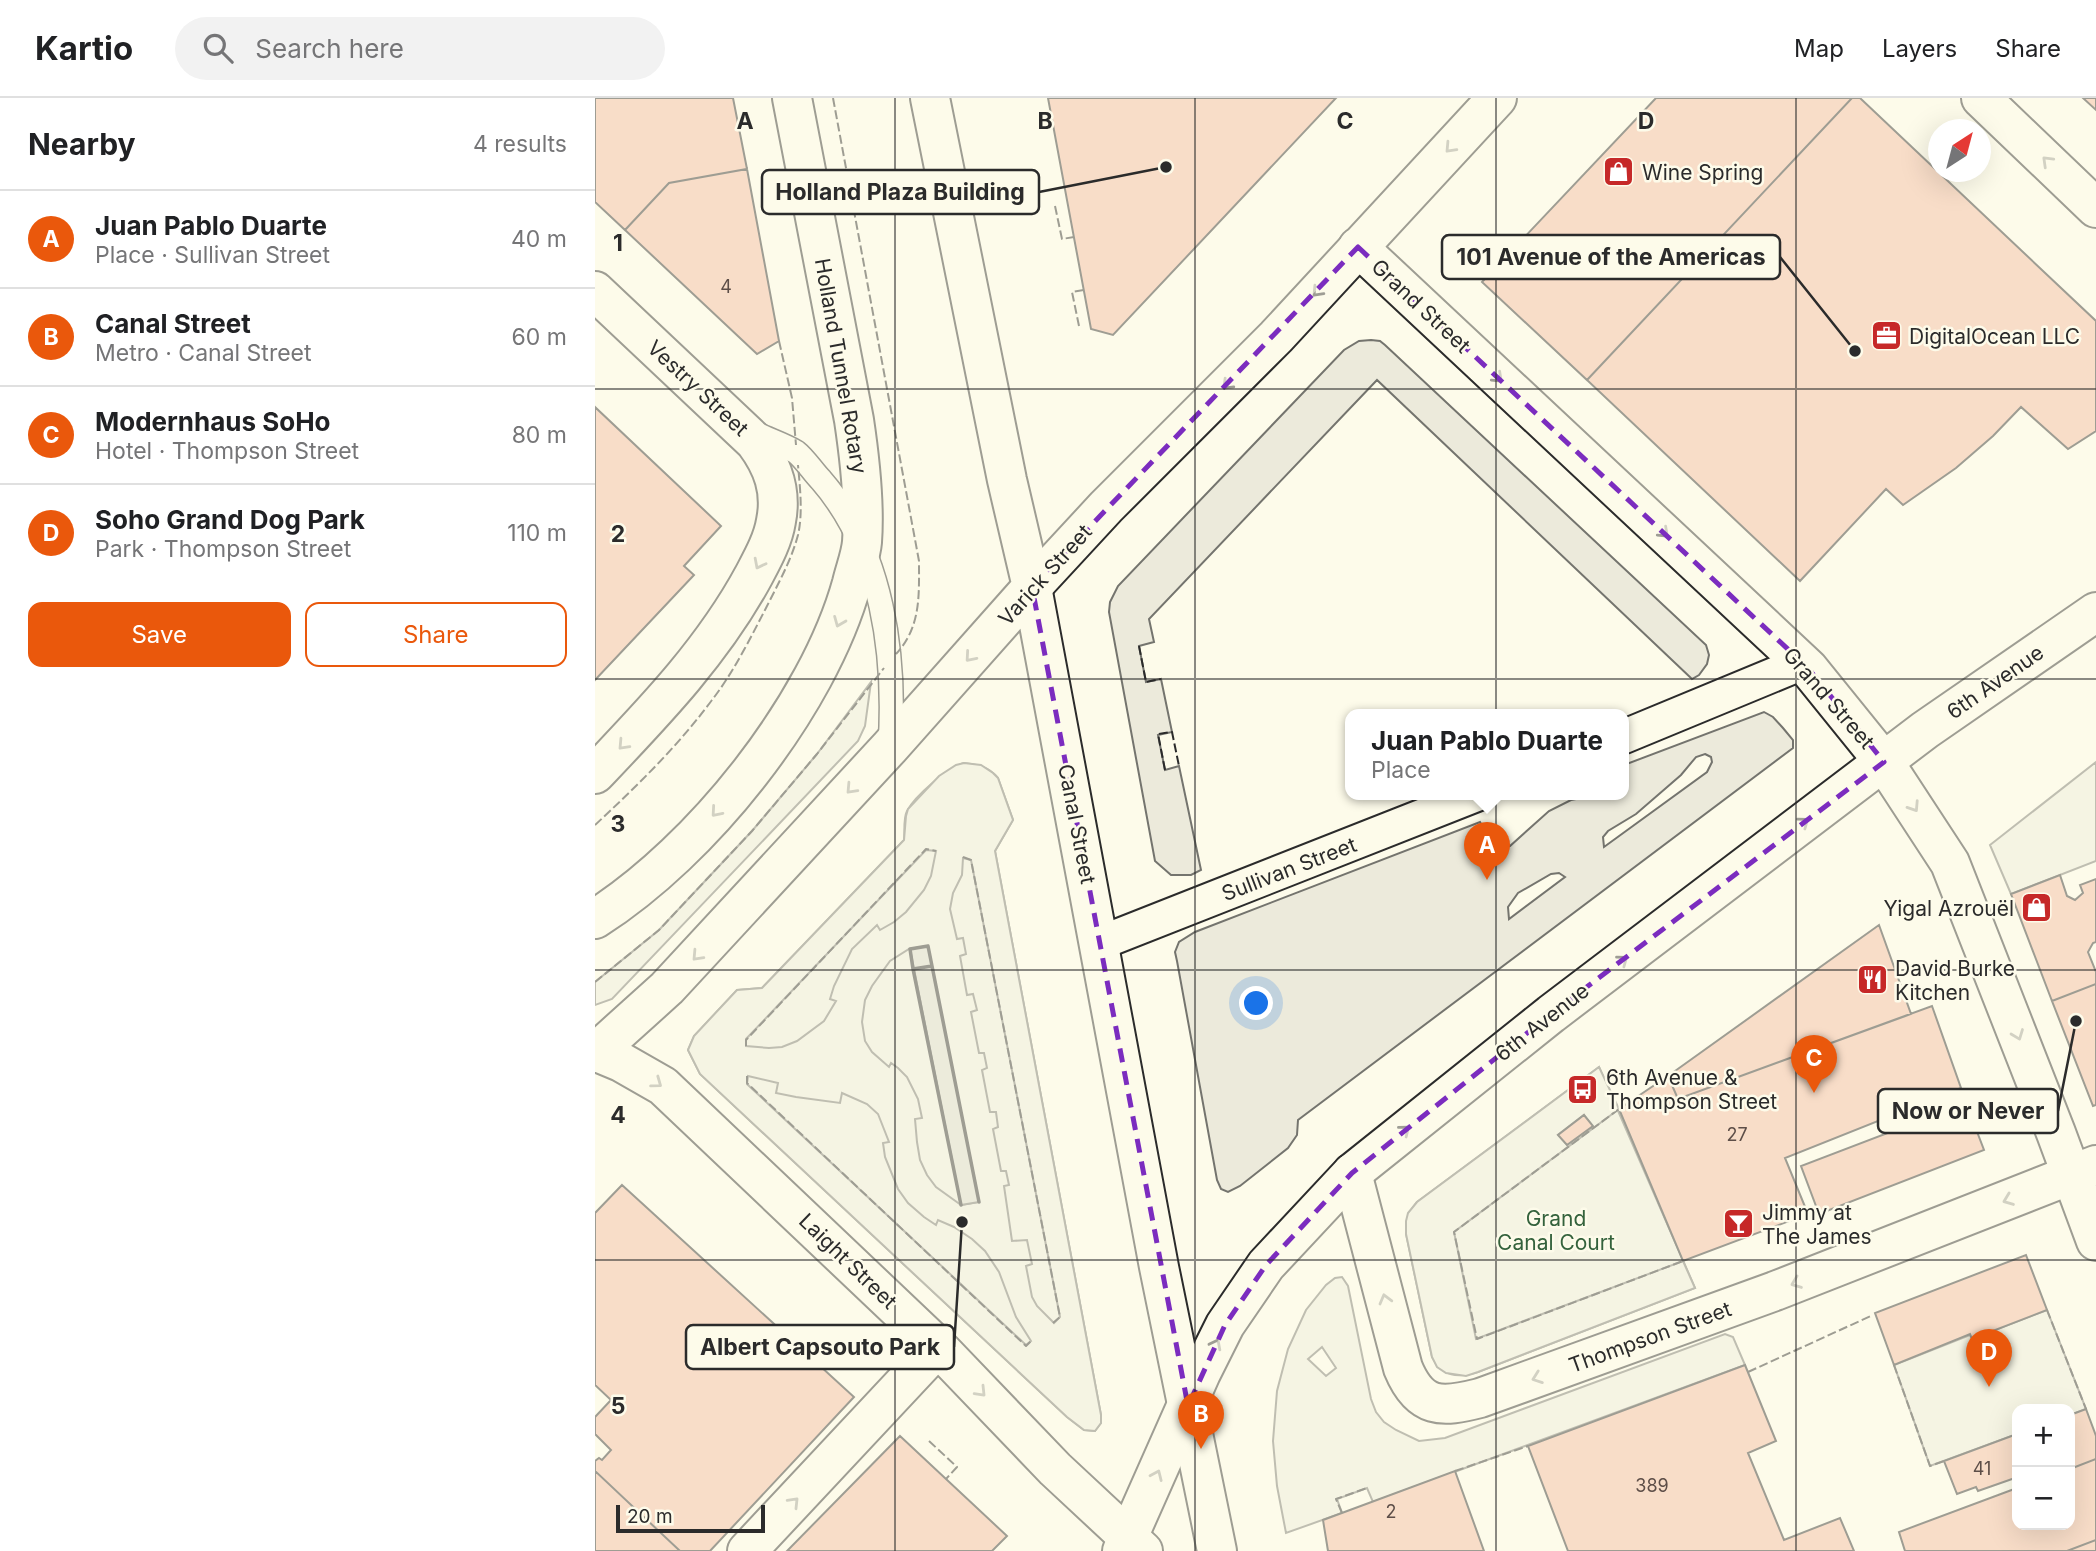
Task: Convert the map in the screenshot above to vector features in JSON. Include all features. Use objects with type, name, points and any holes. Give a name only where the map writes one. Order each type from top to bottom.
[{"type":"main road","name":"Holland Tunnel Rotary","points":[[595,919],[638,887],[706,824],[759,759],[811,680],[833,638],[845,608],[862,543],[860,462],[854,421],[792,98]]},
{"type":"main road","name":"Canal Street","points":[[930,98],[1007,480],[1032,587],[1159,1267],[1217,1551]]},
{"type":"main road","name":"Varick Street","points":[[596,1052],[667,988],[890,747],[1106,507],[1276,337],[1497,98]]},
{"type":"main road","points":[[1981,98],[2096,208]]},
{"type":"main road","name":"Grand Street","points":[[1359,247],[1803,663],[1884,762],[1950,863],[2084,1170],[2096,1241]]},
{"type":"main road","name":"Vestry Street","points":[[595,290],[755,442],[770,462],[778,499],[776,521],[766,551],[719,633],[666,698],[595,774]]},
{"type":"main road","name":"6th Avenue","points":[[1132,1547],[1201,1373],[1226,1325],[1266,1265],[1352,1173],[1551,1014],[1925,730],[2096,612]]},
{"type":"main road","name":"Laight Street","points":[[596,1052],[621,1062],[663,1086],[938,1347],[1132,1547]]},
{"type":"main road","name":"Thompson Street","points":[[1352,1173],[1403,1368],[1420,1397],[1438,1405],[1457,1404],[1480,1398],[1762,1296],[2084,1170]]},
{"type":"main road","points":[[747,1551],[938,1347]]},
{"type":"street","points":[[1629,735],[1803,663]]},
{"type":"street","name":"Sullivan Street","points":[[1100,943],[1463,800]]},
{"type":"lane","points":[[737,425],[797,453],[838,500],[862,543],[891,660],[890,747]]},
{"type":"highlighted area","points":[[1358,247],[1808,668],[1884,762],[1551,1014],[1352,1173],[1266,1265],[1225,1325],[1188,1406],[1032,587]]},
{"type":"green space","points":[[964,763],[978,765],[998,778],[1013,820],[995,851],[1101,1415],[1101,1423],[1095,1431],[1084,1430],[1067,1417],[700,1074],[688,1050],[694,1036],[737,990],[762,988],[904,840],[906,814],[917,798],[941,776]]},
{"type":"green space","name":"Grand Canal Court","points":[[1599,1067],[1695,1288],[1478,1372],[1457,1375],[1446,1372],[1432,1357],[1406,1234],[1410,1213],[1417,1202]]},
{"type":"green space","points":[[2047,1310],[2086,1409],[2075,1413],[2075,1404],[2012,1404],[2012,1436],[1930,1466],[1894,1365],[1970,1335],[1972,1339]]},
{"type":"shaded area","points":[[1371,340],[1385,345],[1706,645],[1709,655],[1707,664],[1699,675],[1692,679],[1377,380],[1149,619],[1154,642],[1139,646],[1146,682],[1161,679],[1172,732],[1158,735],[1165,770],[1179,766],[1201,870],[1191,875],[1171,875],[1155,861],[1109,612],[1110,602],[1118,586],[1344,350],[1359,341]]},
{"type":"shaded area","points":[[871,682],[865,726],[858,741],[612,999],[595,1005],[595,982],[659,930],[752,831],[817,754]]},
{"type":"shaded area","points":[[1764,712],[1773,717],[1793,740],[1793,748],[1298,1120],[1297,1135],[1288,1148],[1240,1186],[1228,1192],[1221,1189],[1217,1180],[1175,952],[1179,942],[1195,932],[1480,822],[1493,845],[1501,848],[1510,846],[1549,811],[1571,800],[1629,800],[1629,763]],"holes":[[[1705,754],[1711,757],[1712,762],[1707,772],[1604,847],[1603,837],[1608,831],[1636,814],[1681,775],[1696,757]],[[1559,873],[1565,877],[1509,919],[1508,907],[1518,893],[1551,874]]]},
{"type":"shaded area","points":[[2096,762],[2096,861],[2011,894],[1990,845]]},
{"type":"shaded area","points":[[956,765],[981,765],[993,773],[998,778],[1013,820],[995,851],[1101,1415],[1101,1423],[1095,1431],[1084,1430],[1067,1417],[700,1074],[688,1050],[694,1036],[737,990],[762,988],[904,840],[908,809],[939,776]],"holes":[[[926,850],[936,851],[931,876],[924,890],[906,912],[880,930],[877,925],[852,949],[834,986],[830,999],[836,1001],[824,1021],[797,1041],[782,1047],[746,1046],[746,1039]],[[963,858],[971,860],[1060,1317],[1054,1323],[1032,1297],[1026,1266],[1032,1264],[1027,1240],[1012,1241],[1004,1186],[1009,1185],[1006,1171],[1001,1171],[993,1129],[998,1127],[996,1112],[990,1112],[982,1070],[987,1068],[984,1053],[979,1053],[971,1012],[977,1010],[973,994],[967,995],[960,956],[966,954],[963,938],[957,939],[950,909],[953,893],[962,875]],[[928,946],[979,1202],[961,1205],[936,1187],[927,1175],[920,1160],[917,1142],[915,1119],[922,1118],[918,1099],[907,1077],[891,1063],[889,1067],[872,1052],[865,1041],[862,1022],[865,1000],[890,961],[909,949]],[[748,1076],[778,1083],[776,1093],[840,1103],[842,1093],[867,1104],[878,1114],[889,1142],[883,1143],[885,1157],[898,1189],[908,1203],[924,1217],[936,1225],[938,1220],[954,1227],[985,1251],[999,1272],[1016,1317],[1031,1341],[1026,1345],[747,1084]]]},
{"type":"shaded area","points":[[928,946],[979,1202],[961,1205],[910,949]]},
{"type":"shaded area","points":[[1599,1067],[1619,1109],[1454,1232],[1476,1339],[1683,1261],[1695,1288],[1478,1372],[1466,1376],[1446,1373],[1437,1367],[1432,1357],[1406,1234],[1408,1213],[1417,1202]],"holes":[[[1584,1115],[1592,1126],[1567,1145],[1558,1135]]]},
{"type":"shaded area","points":[[1342,1277],[1348,1286],[1376,1412],[1384,1422],[1419,1441],[1445,1438],[1725,1334],[1733,1337],[1745,1365],[1373,1502],[1367,1488],[1337,1499],[1342,1513],[1286,1533],[1277,1486],[1273,1441],[1277,1391],[1288,1349],[1306,1310],[1335,1278]],"holes":[[[1322,1347],[1336,1368],[1326,1376],[1308,1359]]]},
{"type":"building","points":[[595,98],[733,98],[747,169],[669,183],[625,230],[595,202]]},
{"type":"building","points":[[1048,98],[1336,98],[1113,335],[1091,329]]},
{"type":"building","points":[[1656,98],[1852,98],[1587,380],[1482,282]]},
{"type":"building","points":[[1852,98],[1860,98],[1928,162],[1928,182],[1949,182],[2096,321],[2096,431],[2068,449],[2021,407],[1956,468],[1903,505],[1886,489],[1800,581],[1587,380]]},
{"type":"building","points":[[2083,98],[2096,98],[2096,110]]},
{"type":"building","points":[[747,169],[779,341],[757,354],[625,230],[669,183]]},
{"type":"building","points":[[595,407],[721,526],[684,566],[694,575],[595,680]]},
{"type":"building","points":[[2060,875],[2067,896],[2075,900],[2083,893],[2080,885],[2096,879],[2096,942],[2088,952],[2096,972],[2096,984],[2052,1001],[2011,894]]},
{"type":"building","points":[[1879,925],[1911,1014],[1678,1099],[1668,1076]]},
{"type":"building","points":[[2096,984],[2096,1105],[2093,1106],[2052,1001]]},
{"type":"building","points":[[1932,1006],[1961,1088],[1785,1158],[1808,1214],[1683,1261],[1619,1109],[1668,1076],[1678,1099]]},
{"type":"building","points":[[1966,1103],[1984,1150],[1819,1214],[1801,1166]]},
{"type":"building","points":[[1584,1115],[1593,1126],[1567,1145],[1558,1135]]},
{"type":"building","points":[[622,1185],[854,1397],[710,1551],[680,1551],[595,1471],[595,1461],[599,1458],[602,1460],[611,1450],[595,1434],[595,1417],[611,1400],[595,1385],[595,1213]]},
{"type":"building","points":[[2026,1255],[2047,1310],[1972,1339],[1970,1334],[1894,1365],[1875,1313]]},
{"type":"building","points":[[1745,1365],[1776,1441],[1748,1453],[1784,1540],[1840,1518],[1854,1551],[1568,1551],[1528,1446]]},
{"type":"building","points":[[2086,1409],[2096,1436],[2096,1459],[2075,1467],[2075,1467],[2075,1413]]},
{"type":"building","points":[[900,1436],[1007,1536],[992,1551],[787,1551]]},
{"type":"building","points":[[2012,1436],[2012,1479],[1978,1491],[1976,1487],[1957,1494],[1944,1461]]},
{"type":"building","points":[[2096,1459],[2096,1540],[2067,1551],[1905,1551],[1899,1532],[2012,1490],[2012,1530],[2075,1530],[2075,1467]]},
{"type":"building","points":[[595,1471],[680,1551],[595,1551]]},
{"type":"building","points":[[1455,1471],[1484,1551],[1328,1551],[1323,1520]]},
{"type":"building","points":[[2096,1540],[2096,1551],[2067,1551]]},
{"type":"fence","points":[[833,98],[919,561],[917,610],[910,633],[896,654]]},
{"type":"fence","points":[[1055,206],[1062,239],[1074,237]]},
{"type":"fence","points":[[1079,326],[1072,292],[1084,290]]},
{"type":"fence","points":[[779,341],[792,398],[796,445]]},
{"type":"fence","points":[[595,825],[642,780],[699,717],[741,656],[784,572],[798,535],[801,509],[798,465]]},
{"type":"fence","points":[[1139,646],[1146,682],[1161,679]]},
{"type":"fence","points":[[595,982],[659,930],[752,831],[884,668]]},
{"type":"fence","points":[[1165,770],[1158,734],[1172,732],[1179,766]]},
{"type":"fence","points":[[746,1046],[746,1040],[926,849],[936,851]]},
{"type":"fence","points":[[963,857],[971,860],[1060,1317],[1053,1323]]},
{"type":"fence","points":[[747,1076],[747,1083],[1026,1346],[1032,1340]]},
{"type":"fence","points":[[1619,1109],[1454,1232],[1477,1339],[1683,1261]]},
{"type":"fence","points":[[2047,1310],[2086,1409]]},
{"type":"fence","points":[[1748,1372],[1873,1315]]},
{"type":"fence","points":[[1894,1365],[1930,1466],[1944,1461]]},
{"type":"fence","points":[[929,1441],[957,1467],[946,1479]]},
{"type":"fence","points":[[1455,1471],[1528,1446]]},
{"type":"fence","points":[[1342,1513],[1336,1499],[1367,1488]]},
{"type":"wall","points":[[928,946],[932,966],[913,969],[910,949],[928,946]]},
{"type":"wall","points":[[932,966],[979,1202]]},
{"type":"wall","points":[[913,969],[961,1205]]},
{"type":"place","name":"Holland Plaza Building","points":[[1166,167]]},
{"type":"place","name":"Wine Spring","points":[[1619,172]]},
{"type":"place","name":"DigitalOcean LLC","points":[[1886,336]]},
{"type":"place","name":"101 Avenue of the Americas","points":[[1855,351]]},
{"type":"place","name":"Juan Pablo Duarte","points":[[1487,880]]},
{"type":"place","name":"Yigal Azrouël","points":[[2037,908]]},
{"type":"place","name":"David Burke Kitchen","points":[[1872,980]]},
{"type":"place","name":"Now or Never","points":[[2076,1021]]},
{"type":"place","name":"6th Avenue & Thompson Street","points":[[1583,1089]]},
{"type":"place","name":"Modernhaus SoHo","points":[[1814,1093]]},
{"type":"place","name":"Albert Capsouto Park","points":[[962,1222]]},
{"type":"place","name":"Jimmy at The James","points":[[1739,1224]]},
{"type":"place","name":"Soho Grand Dog Park","points":[[1989,1387]]},
{"type":"place","name":"Canal Street","points":[[1201,1449]]}]
